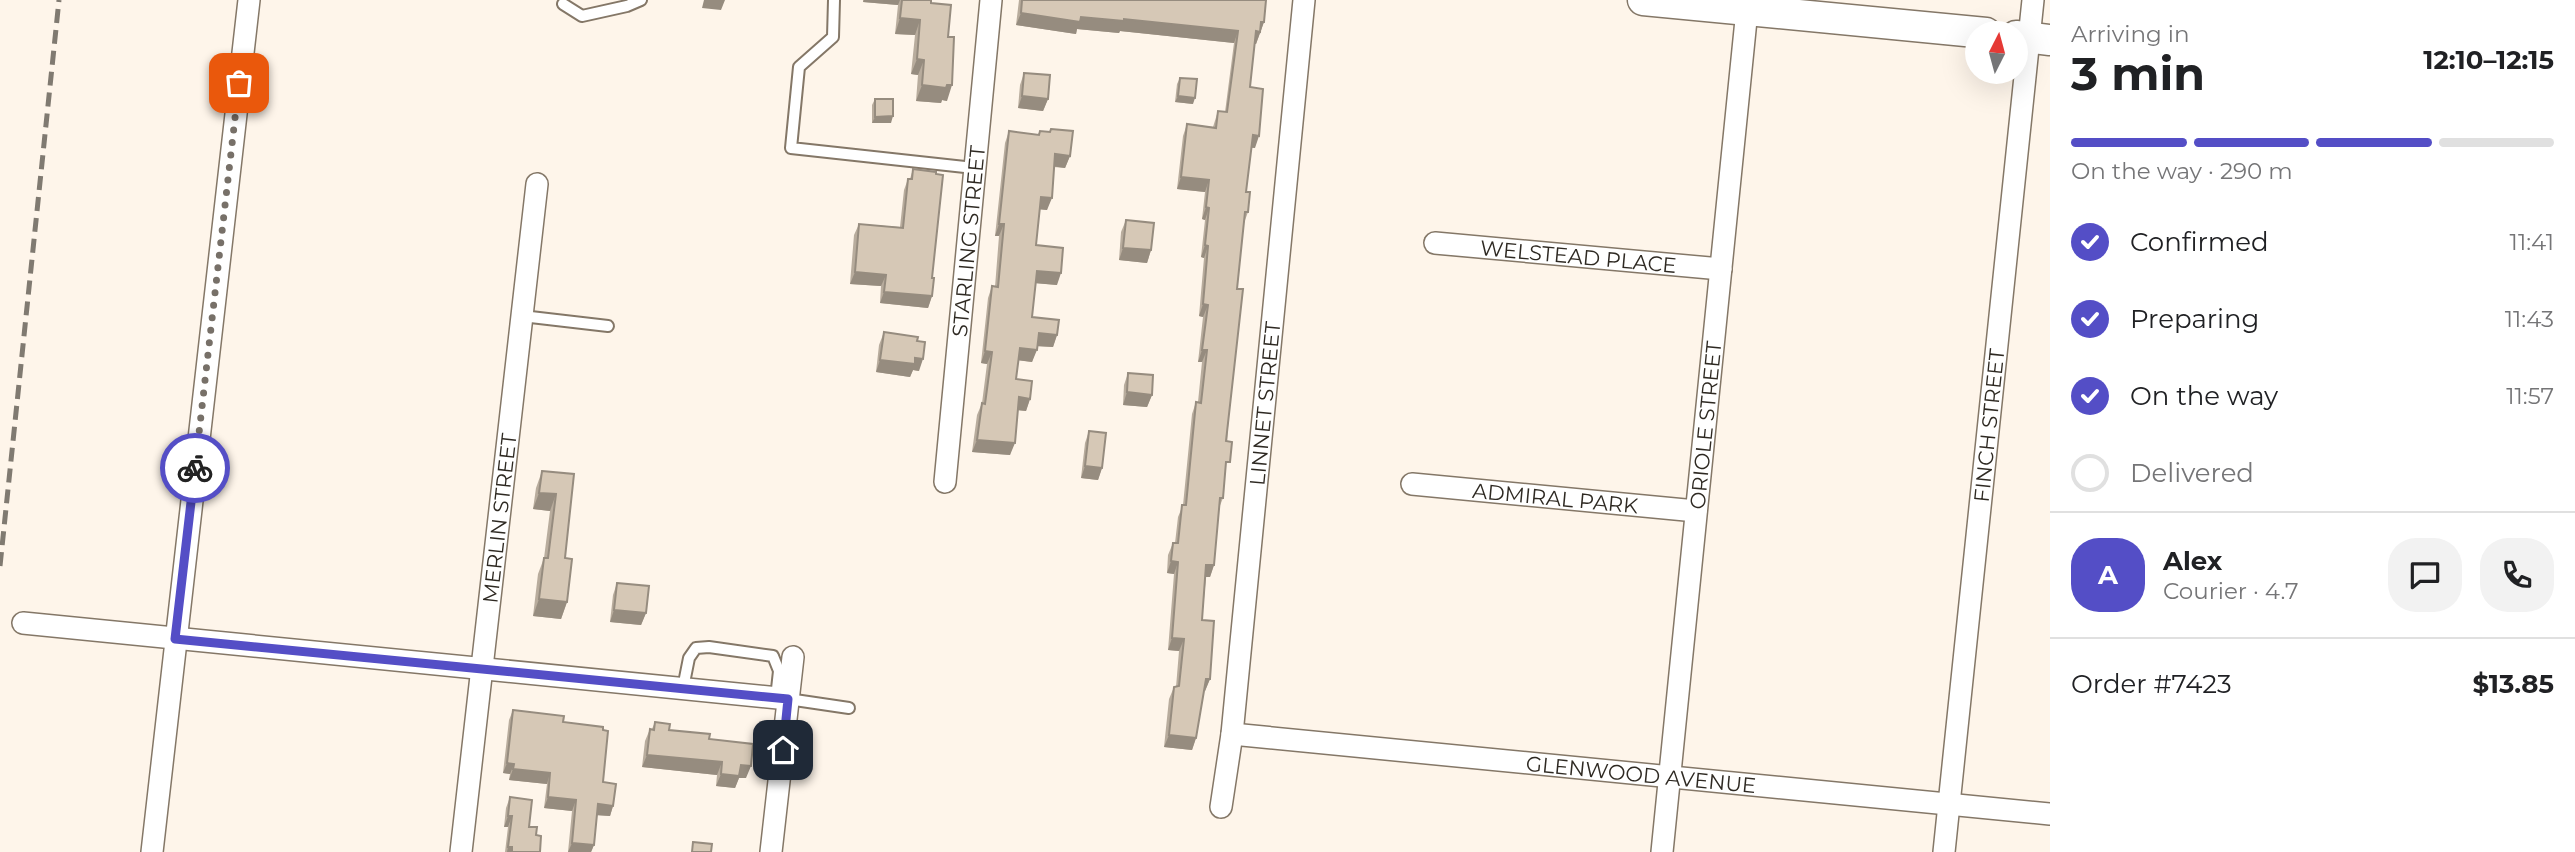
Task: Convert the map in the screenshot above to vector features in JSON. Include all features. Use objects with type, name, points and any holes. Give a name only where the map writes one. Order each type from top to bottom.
[{"type":"main road","points":[[1643,0],[1748,5],[1965,31]]},
{"type":"street","points":[[152,852],[249,0]]},
{"type":"street","name":"STARLING STREET","points":[[944,482],[991,0]]},
{"type":"street","name":"LINNET STREET","points":[[1221,807],[1232,734],[1304,0]]},
{"type":"street","name":"FINCH STREET","points":[[1944,852],[2032,38],[2033,0]]},
{"type":"street","name":"ORIOLE STREET","points":[[1662,852],[1748,5]]},
{"type":"street","name":"MERLIN STREET","points":[[461,852],[537,184]]},
{"type":"street","name":"WELSTEAD PLACE","points":[[1435,243],[1721,269]]},
{"type":"street","name":"ADMIRAL PARK","points":[[1412,484],[1696,511]]},
{"type":"street","points":[[23,623],[782,698]]},
{"type":"street","points":[[771,852],[782,698],[793,657]]},
{"type":"street","name":"GLENWOOD AVENUE","points":[[1232,734],[2050,814]]},
{"type":"lane","points":[[563,4],[582,16],[627,6],[641,0]]},
{"type":"lane","points":[[834,0],[833,37],[799,67],[791,148],[974,168]]},
{"type":"lane","points":[[522,316],[608,326]]},
{"type":"lane","points":[[683,688],[689,658],[696,648],[709,647],[773,656],[779,671],[782,698],[849,708]]},
{"type":"building","points":[[902,0],[931,0],[931,3],[951,5],[948,37],[954,37],[952,85],[947,85],[946,88],[922,85],[924,60],[917,59],[920,20],[900,18]]},
{"type":"building","points":[[1022,0],[1266,0],[1264,22],[1261,22],[1260,32],[1256,31],[1250,87],[1263,89],[1259,136],[1253,135],[1246,192],[1250,192],[1248,212],[1245,212],[1237,289],[1243,289],[1226,441],[1232,442],[1230,462],[1226,462],[1223,498],[1220,498],[1214,565],[1206,565],[1202,620],[1214,621],[1210,679],[1206,679],[1196,738],[1169,735],[1174,687],[1179,686],[1184,639],[1172,638],[1178,562],[1171,561],[1173,543],[1178,543],[1182,505],[1186,505],[1196,402],[1201,403],[1207,350],[1202,350],[1208,305],[1203,304],[1208,246],[1205,245],[1209,180],[1181,177],[1187,124],[1216,128],[1218,111],[1227,112],[1238,31],[1124,19],[1081,17],[1080,22],[1021,13]]},
{"type":"building","points":[[1024,73],[1050,75],[1048,99],[1022,96]]},
{"type":"building","points":[[1180,78],[1197,79],[1195,98],[1178,96]]},
{"type":"building","points":[[875,99],[893,99],[893,116],[875,117]]},
{"type":"building","points":[[1051,129],[1073,131],[1070,156],[1055,154],[1052,198],[1041,197],[1036,245],[1063,248],[1061,273],[1037,271],[1032,317],[1059,320],[1057,335],[1039,333],[1037,350],[1020,348],[1016,379],[1032,381],[1030,399],[1019,397],[1015,443],[977,440],[992,352],[985,351],[992,286],[998,287],[1004,224],[999,224],[1009,131],[1039,135],[1040,131],[1050,132]]},
{"type":"building","points":[[913,169],[943,175],[932,296],[884,292],[886,275],[855,272],[859,224],[903,228],[908,179],[912,179]]},
{"type":"building","points":[[1126,220],[1154,223],[1151,250],[1123,248]]},
{"type":"building","points":[[884,332],[918,337],[917,341],[925,342],[923,359],[915,358],[915,364],[880,360]]},
{"type":"building","points":[[1128,373],[1153,375],[1152,395],[1127,392]]},
{"type":"building","points":[[1089,431],[1106,433],[1102,468],[1085,466]]},
{"type":"building","points":[[542,471],[574,474],[565,558],[572,559],[567,602],[539,599],[544,558],[548,558],[556,494],[539,493]]},
{"type":"building","points":[[617,583],[649,586],[646,613],[614,610]]},
{"type":"building","points":[[513,710],[564,716],[563,722],[603,727],[603,730],[608,731],[603,782],[616,784],[613,806],[598,804],[594,845],[572,843],[576,800],[548,797],[550,773],[513,769],[514,764],[507,763]]},
{"type":"building","points":[[655,722],[670,724],[669,730],[710,734],[709,739],[753,744],[751,766],[741,765],[739,776],[721,774],[722,762],[647,755],[650,729],[654,730]]},
{"type":"building","points":[[510,797],[532,800],[529,827],[537,827],[536,835],[541,836],[540,852],[512,852],[512,847],[508,847],[512,816],[508,816]]},
{"type":"building","points":[[693,842],[712,844],[711,852],[692,852]]},
{"type":"railway","points":[[0,566],[59,0]]},
{"type":"way so far","points":[[195,468],[239,83]]},
{"type":"route","points":[[195,468],[175,639],[788,699],[783,750]]}]
